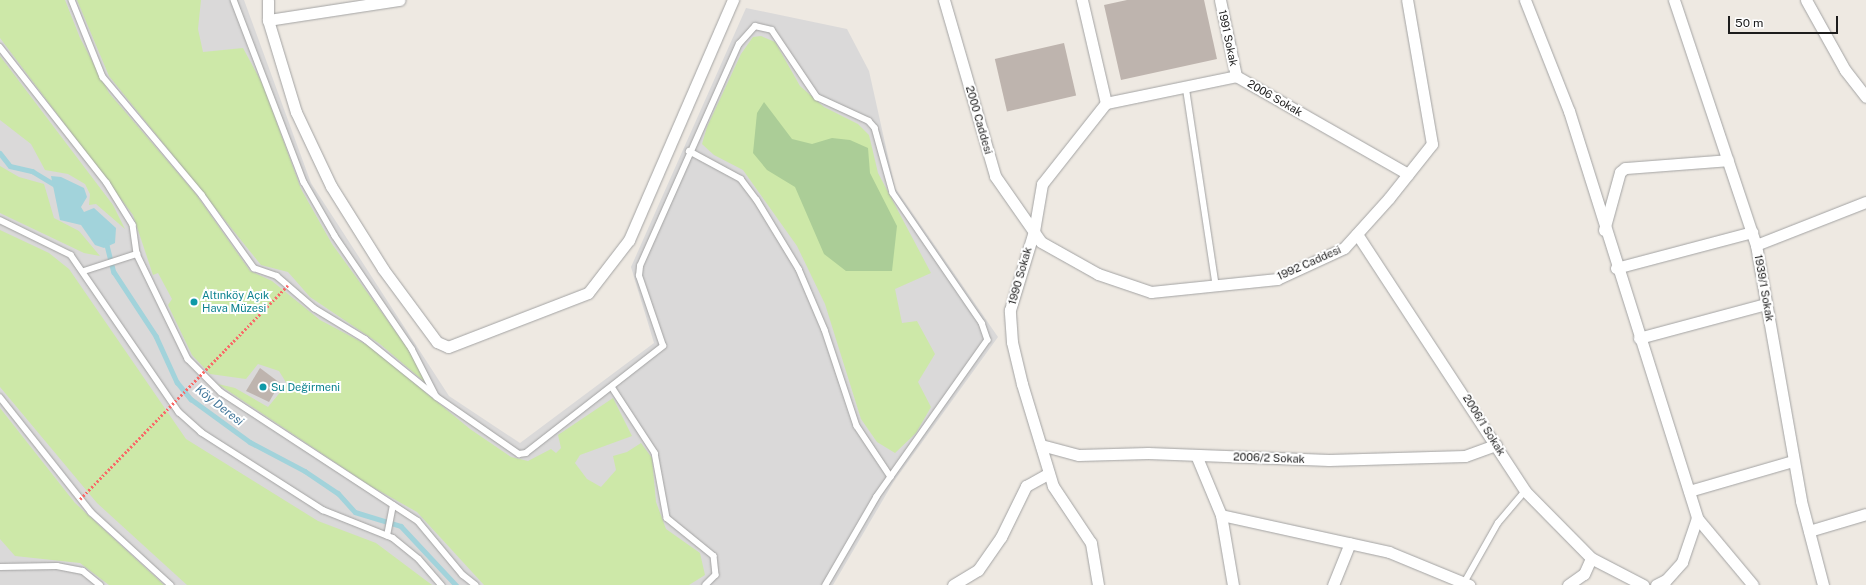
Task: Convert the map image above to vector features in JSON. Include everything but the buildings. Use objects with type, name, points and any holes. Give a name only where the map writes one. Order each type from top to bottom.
[{"type":"street","points":[[268,0],[268,20],[296,112],[331,186],[383,269],[437,342],[448,347],[588,293],[629,240],[734,0]]},
{"type":"street","points":[[268,20],[399,0]]},
{"type":"street","name":"2000 Caddesi","points":[[944,0],[995,176],[1034,231]]},
{"type":"street","points":[[1082,0],[1106,103]]},
{"type":"street","name":"1991 Sokak","points":[[1220,0],[1236,76]]},
{"type":"street","name":"1992 Caddesi","points":[[1034,231],[1041,242],[1098,274],[1152,292],[1277,278],[1344,248],[1432,144],[1407,0]]},
{"type":"street","points":[[1525,0],[1569,111],[1604,230],[1697,518],[1753,585]]},
{"type":"street","name":"1939/1 Sokak","points":[[1674,0],[1756,245],[1793,460],[1823,585]]},
{"type":"street","points":[[1806,0],[1845,70],[1866,97]]},
{"type":"street","name":"2006 Sokak","points":[[1106,103],[1236,76],[1408,174]]},
{"type":"street","name":"1990 Sokak","points":[[1098,585],[1092,543],[1053,486],[1012,342],[1010,310],[1034,231],[1042,184],[1106,103]]},
{"type":"street","points":[[1604,230],[1618,178],[1625,168],[1728,160]]},
{"type":"street","points":[[1756,245],[1866,202]]},
{"type":"street","points":[[1616,268],[1752,232]]},
{"type":"street","name":"2006/1 Sokak","points":[[1357,234],[1525,491],[1591,558],[1643,585]]},
{"type":"street","points":[[1639,338],[1766,304]]},
{"type":"street","name":"2006/2 Sokak","points":[[1041,445],[1079,456],[1196,455],[1344,460],[1465,456],[1496,445]]},
{"type":"street","points":[[1196,455],[1221,515],[1233,585]]},
{"type":"street","points":[[1688,491],[1793,460]]},
{"type":"street","points":[[953,585],[978,570],[1001,537],[1026,486],[1049,473]]},
{"type":"street","points":[[1809,531],[1866,514]]},
{"type":"street","points":[[1221,515],[1389,552],[1448,581],[1466,584]]},
{"type":"street","points":[[1656,585],[1666,580],[1682,562],[1697,518]]},
{"type":"street","points":[[1333,585],[1350,543]]},
{"type":"street","points":[[1568,585],[1584,574],[1591,558]]},
{"type":"lane","points":[[72,0],[104,77],[202,195],[245,258],[254,268],[277,276],[314,308],[365,339],[437,397],[519,454],[526,453],[663,346],[639,276],[640,266],[689,151],[738,44],[755,26],[772,30],[817,97],[869,121],[875,128],[893,193],[982,323],[988,340],[891,477],[826,585]]},
{"type":"lane","points":[[234,0],[304,182],[335,236],[412,348],[437,397]]},
{"type":"lane","points":[[0,47],[107,183],[133,225],[138,254],[193,364],[221,392],[418,521],[463,575],[476,585]]},
{"type":"lane","points":[[1186,86],[1216,285]]},
{"type":"lane","points":[[689,151],[741,179],[757,200],[799,269],[825,330],[857,426],[891,477]]},
{"type":"lane","points":[[0,220],[71,255],[84,271],[106,309],[178,412],[201,432],[323,510],[387,536],[420,559],[442,585]]},
{"type":"lane","points":[[84,271],[138,254]]},
{"type":"lane","points":[[612,387],[656,453],[667,518],[714,556],[716,575],[706,585]]},
{"type":"lane","points":[[0,397],[80,499],[171,585]]},
{"type":"lane","points":[[1466,584],[1498,523],[1525,491]]},
{"type":"lane","points":[[387,536],[393,506]]},
{"type":"lane","points":[[0,567],[57,566],[84,571],[100,585]]},
{"type":"path","points":[[80,499],[288,285]]},
{"type":"shaded area","name":"Altınköy Açık Hava Müzesi","points":[[0,0],[244,0],[311,183],[449,396],[520,443],[654,343],[631,267],[746,8],[847,29],[869,71],[895,188],[998,337],[894,481],[833,585],[0,585]]},
{"type":"green space","points":[[0,0],[65,0],[80,38],[109,93],[195,193],[250,271],[272,281],[320,320],[369,346],[470,429],[511,457],[528,461],[551,449],[556,453],[561,448],[558,435],[613,398],[632,436],[580,455],[575,463],[587,479],[601,487],[616,470],[613,456],[627,452],[641,443],[652,458],[656,502],[666,529],[700,553],[705,575],[689,585],[484,585],[417,512],[369,485],[218,384],[235,388],[268,407],[287,384],[279,371],[258,364],[246,379],[210,374],[192,355],[168,305],[172,299],[158,273],[153,275],[133,215],[0,38]]},
{"type":"green space","points":[[77,0],[201,0],[198,29],[203,52],[243,48],[263,85],[301,189],[332,244],[417,361],[427,384],[380,344],[310,297],[288,272],[261,265],[109,76]]},
{"type":"green space","points":[[761,36],[775,42],[800,86],[824,107],[858,124],[869,135],[878,173],[931,273],[895,289],[902,323],[917,321],[935,354],[918,382],[931,407],[916,433],[895,453],[877,442],[861,419],[825,304],[797,246],[743,170],[714,155],[702,144],[707,127],[741,54],[753,37]]},
{"type":"green space","points":[[0,56],[113,205],[125,229],[96,204],[89,205],[90,194],[85,184],[68,174],[45,170],[31,144],[0,120]]},
{"type":"green space","points":[[764,102],[792,139],[812,144],[832,138],[850,140],[868,148],[870,173],[897,226],[892,271],[846,271],[824,254],[795,187],[767,170],[753,153],[757,113]]},
{"type":"green space","points":[[0,166],[19,177],[44,184],[54,218],[79,231],[100,256],[84,253],[0,213]]},
{"type":"green space","points":[[0,230],[49,253],[69,269],[186,439],[318,521],[376,543],[432,585],[187,585],[97,503],[0,387]]},
{"type":"green space","points":[[0,408],[75,503],[164,585],[109,585],[80,563],[15,556],[0,539]]},
{"type":"water","points":[[51,176],[61,177],[84,188],[87,197],[81,207],[84,212],[94,208],[116,228],[115,243],[104,248],[95,245],[81,225],[60,220]]},
{"type":"waterway","name":"Köy Deresi","points":[[0,153],[10,166],[32,171],[54,184]]},
{"type":"waterway","name":"Köy Deresi","points":[[106,241],[114,272],[156,336],[177,382],[191,399],[250,442],[305,471],[338,493],[355,512],[401,526],[456,585]]},
{"type":"place","name":"Altınköy Açık Hava Müzesi","points":[[194,302]]},
{"type":"place","name":"Su Değirmeni","points":[[263,387]]}]
